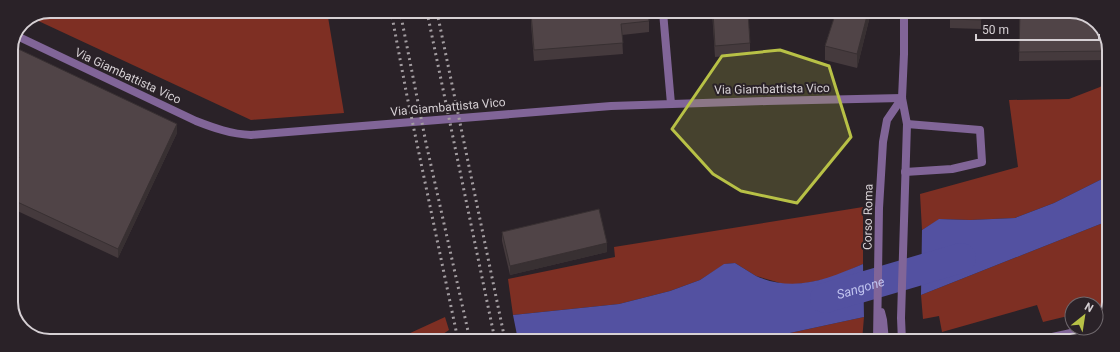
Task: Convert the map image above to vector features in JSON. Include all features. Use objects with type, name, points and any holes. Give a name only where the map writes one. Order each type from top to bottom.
[{"type":"street","points":[[665,18],[672,104]]},
{"type":"street","points":[[902,334],[907,124],[902,98],[904,18]]},
{"type":"street","name":"Via Giambattista Vico","points":[[20,38],[196,121],[211,127],[238,134],[251,135],[611,106],[902,98]]},
{"type":"street","name":"Corso Roma","points":[[877,334],[879,208],[883,142],[887,120],[902,98]]},
{"type":"street","points":[[905,172],[952,169],[982,162],[980,130],[907,124]]},
{"type":"street","points":[[878,308],[883,320],[884,334]]},
{"type":"highlighted area","points":[[780,50],[829,66],[851,137],[797,203],[741,191],[713,174],[672,129],[722,56]]},
{"type":"shaded area","points":[[50,18],[328,18],[344,113],[251,120],[37,20]]},
{"type":"shaded area","points":[[1102,85],[1102,179],[1054,203],[1015,218],[970,220],[940,219],[922,230],[920,194],[1018,167],[1009,100],[1069,99]]},
{"type":"shaded area","points":[[863,207],[863,264],[831,278],[787,285],[756,276],[735,263],[725,264],[700,280],[670,291],[619,304],[513,315],[508,279],[615,257],[614,247]]},
{"type":"shaded area","points":[[1102,223],[1102,296],[1064,296],[1064,317],[1043,322],[1037,305],[942,332],[939,316],[923,319],[921,295]]},
{"type":"shaded area","points":[[445,317],[449,330],[443,334],[408,334]]},
{"type":"shaded area","points":[[864,317],[863,334],[785,334]]},
{"type":"water","points":[[1102,179],[1102,223],[921,295],[922,230],[939,219],[970,220],[1015,218],[1054,203]]},
{"type":"water","points":[[735,263],[756,276],[770,281],[798,284],[837,275],[863,264],[864,317],[785,334],[517,334],[513,315],[619,304],[670,291],[700,280],[724,264]]},
{"type":"building","points":[[531,18],[649,18],[649,21],[621,24],[623,43],[534,50]]},
{"type":"building","points":[[713,18],[748,18],[750,43],[715,46]]},
{"type":"building","points":[[834,18],[866,18],[857,54],[825,46]]},
{"type":"building","points":[[981,18],[981,20],[950,19]]},
{"type":"building","points":[[1020,18],[1070,18],[1082,20],[1088,23],[1098,34],[1102,48],[1102,51],[1019,52]]},
{"type":"building","points":[[18,49],[177,124],[118,249],[18,202]]},
{"type":"building","points":[[599,209],[607,243],[510,266],[502,232]]},
{"type":"waterway","name":"Sangone","points":[[825,298],[961,258]]},
{"type":"railway","points":[[392,18],[457,334]]},
{"type":"railway","points":[[401,18],[426,143],[469,334]]},
{"type":"railway","points":[[428,18],[494,334]]},
{"type":"railway","points":[[438,18],[504,334]]}]
